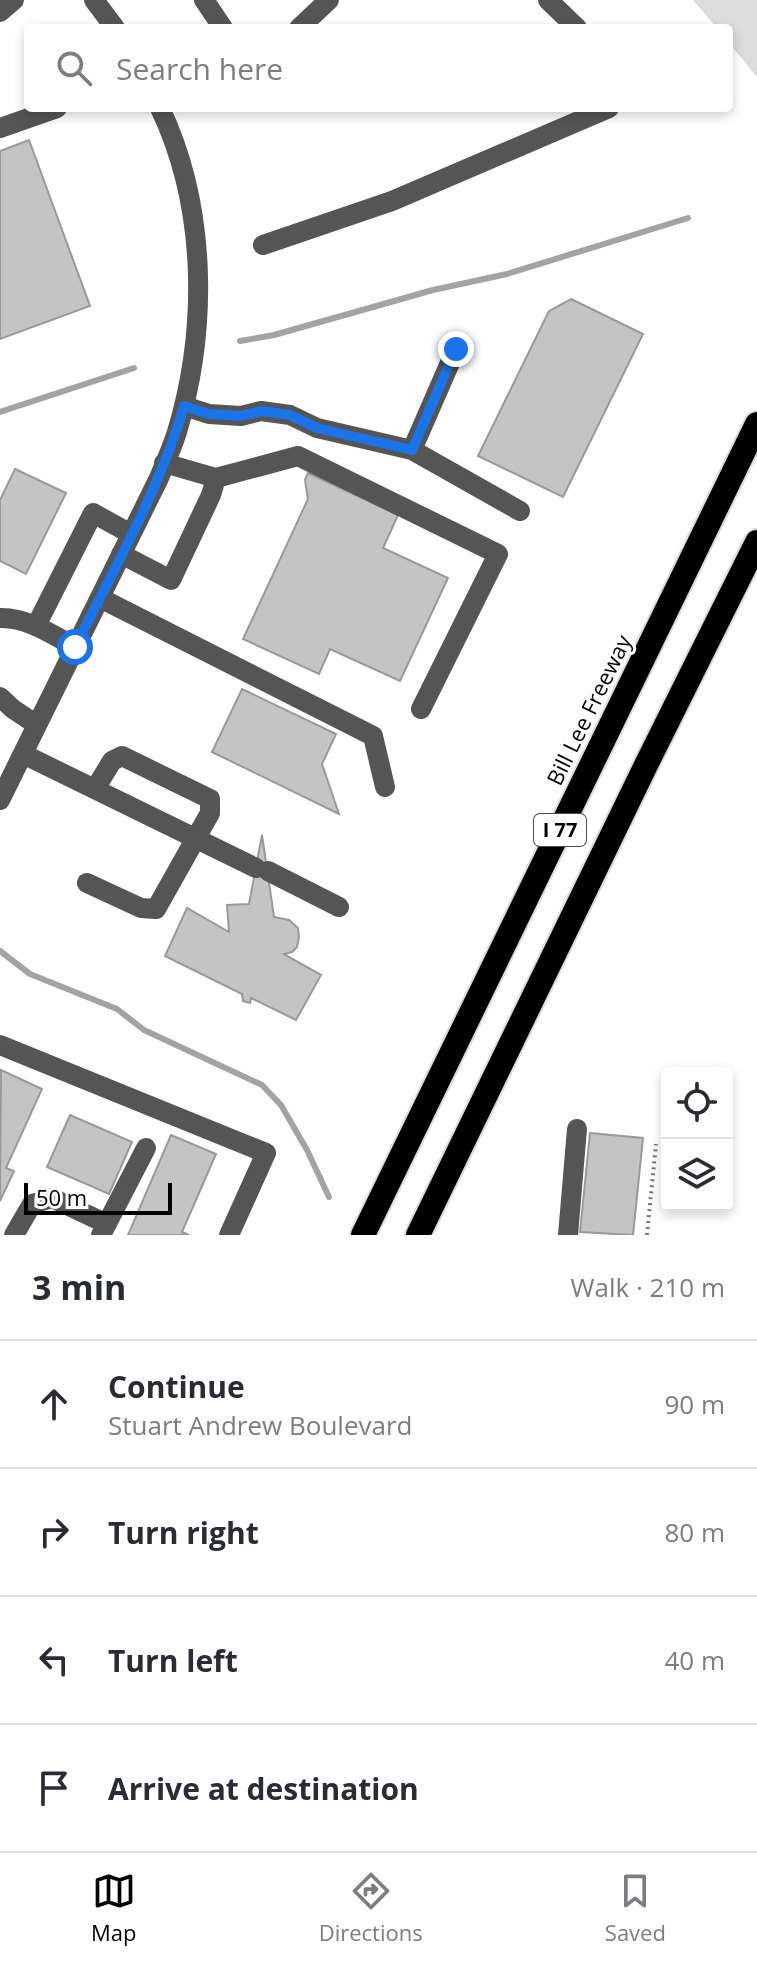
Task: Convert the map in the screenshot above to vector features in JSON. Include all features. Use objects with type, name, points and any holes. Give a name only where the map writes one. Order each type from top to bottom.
[{"type":"highway","name":"Bill Lee Freeway","points":[[363,1235],[757,424]]},
{"type":"highway","name":"I 77","points":[[418,1235],[757,542]]},
{"type":"street","points":[[0,12],[14,0]]},
{"type":"street","points":[[94,0],[112,24]]},
{"type":"street","points":[[204,0],[220,24]]},
{"type":"street","points":[[303,24],[329,0]]},
{"type":"street","points":[[548,0],[573,24]]},
{"type":"street","points":[[0,128],[46,112]]},
{"type":"street","points":[[0,800],[131,534],[176,435],[184,406],[194,354],[198,265],[188,191],[162,112]]},
{"type":"street","points":[[263,245],[392,201],[600,112]]},
{"type":"street","points":[[412,450],[456,349]]},
{"type":"street","points":[[184,406],[218,415],[241,416],[261,411],[290,415],[317,428],[412,450],[520,511]]},
{"type":"street","points":[[164,463],[216,478],[298,456],[498,554],[421,709]]},
{"type":"street","points":[[121,554],[171,580],[216,478]]},
{"type":"street","points":[[36,626],[93,513],[131,534]]},
{"type":"street","points":[[100,598],[373,736],[385,787]]},
{"type":"street","points":[[0,618],[36,626],[75,647]]},
{"type":"street","points":[[0,697],[37,725]]},
{"type":"street","points":[[23,754],[339,907]]},
{"type":"street","points":[[87,883],[141,908],[156,909],[210,813],[210,799],[122,756],[112,761],[95,789]]},
{"type":"street","points":[[0,1045],[266,1153],[229,1235]]},
{"type":"street","points":[[568,1235],[577,1129]]},
{"type":"street","points":[[14,1235],[32,1204],[52,1198],[104,1229],[146,1148]]},
{"type":"path","points":[[647,1235],[656,1144]]},
{"type":"shaded area","points":[[693,0],[757,0],[757,77],[733,48],[733,24],[714,24]]},
{"type":"building","points":[[29,140],[90,306],[0,339],[0,151]]},
{"type":"building","points":[[571,299],[643,334],[563,497],[478,456],[549,311]]},
{"type":"building","points":[[15,469],[66,493],[26,574],[0,561],[0,500]]},
{"type":"building","points":[[308,473],[398,515],[383,548],[448,578],[400,681],[330,649],[319,674],[243,639],[308,499],[305,480]]},
{"type":"building","points":[[242,689],[336,734],[322,764],[339,814],[212,752]]},
{"type":"building","points":[[262,835],[274,917],[289,920],[298,928],[297,947],[284,954],[321,975],[296,1020],[251,998],[250,1003],[243,1001],[242,994],[165,956],[187,908],[229,932],[227,905],[249,904]]},
{"type":"building","points":[[1,1070],[42,1089],[6,1168],[14,1171],[0,1201]]},
{"type":"building","points":[[70,1115],[132,1142],[109,1194],[47,1167]]},
{"type":"building","points":[[590,1133],[643,1138],[633,1235],[580,1232]]},
{"type":"building","points":[[171,1135],[216,1154],[182,1232],[189,1235],[128,1235]]},
{"type":"waterway","points":[[240,341],[274,335],[433,290],[507,274],[688,218]]},
{"type":"waterway","points":[[0,412],[134,368]]},
{"type":"waterway","points":[[0,951],[30,974],[117,1009],[144,1030],[262,1085],[281,1105],[329,1197]]},
{"type":"route","points":[[75,647],[159,478],[184,406],[209,414],[241,416],[261,411],[290,415],[317,428],[412,450],[456,349]]}]
